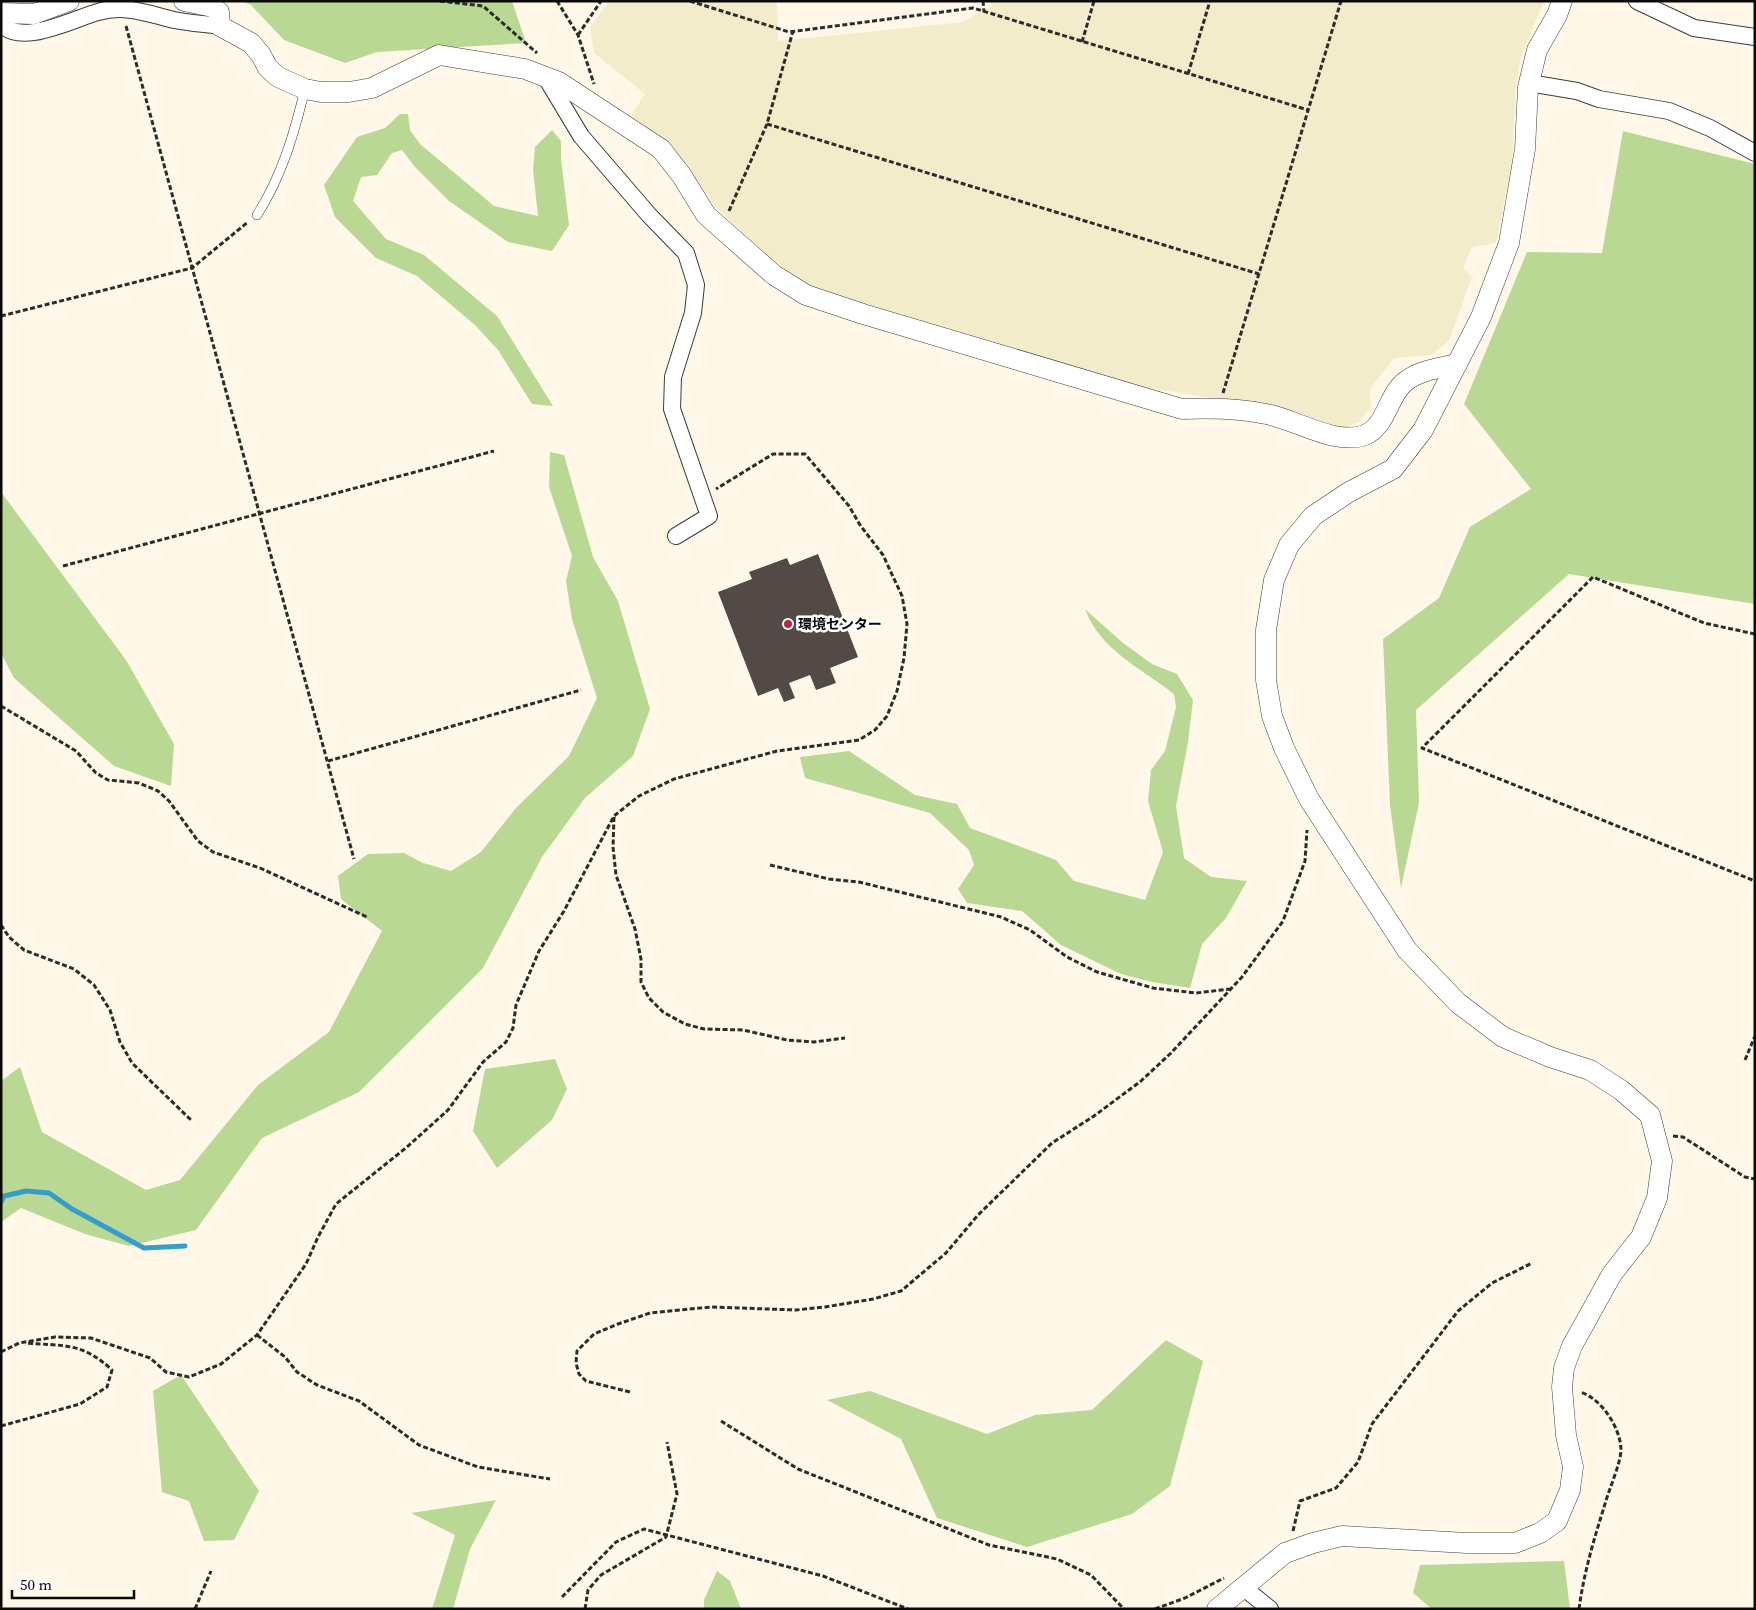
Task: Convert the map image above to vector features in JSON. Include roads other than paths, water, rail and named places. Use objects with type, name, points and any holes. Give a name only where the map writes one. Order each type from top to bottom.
[{"type":"street","points":[[1,13],[34,14],[69,1]]},
{"type":"street","points":[[184,1],[213,7],[219,12],[220,26]]},
{"type":"street","points":[[1218,1609],[1285,1554],[1313,1543],[1342,1536],[1467,1543],[1515,1543],[1540,1533],[1557,1521],[1570,1490],[1573,1467],[1566,1435],[1562,1387],[1564,1368],[1572,1346],[1612,1274],[1641,1237],[1656,1198],[1662,1161],[1650,1115],[1621,1090],[1590,1070],[1550,1057],[1503,1037],[1458,1003],[1407,950],[1310,799],[1284,748],[1272,716],[1266,680],[1266,630],[1274,580],[1289,545],[1313,516],[1349,492],[1393,469],[1423,430],[1482,317],[1509,243],[1525,149],[1529,83],[1537,50],[1559,8],[1572,1]]},
{"type":"street","points":[[1637,1],[1694,28],[1755,37]]},
{"type":"street","points":[[1,23],[6,29],[14,32],[42,30],[69,23],[99,11],[121,9],[140,10],[176,20],[220,26],[251,43],[261,55],[268,68],[278,77],[305,89],[349,92],[372,88],[438,55],[525,69],[544,67]]},
{"type":"street","points":[[544,67],[559,82],[661,149],[682,176],[706,215],[774,275],[806,295],[1182,409],[1219,408],[1267,414],[1319,432],[1352,438],[1367,434],[1375,427],[1394,394],[1405,381],[1425,371],[1456,364]]},
{"type":"street","points":[[544,67],[581,136],[649,216],[686,253],[696,285],[693,313],[673,377],[672,409],[709,516],[676,536]]},
{"type":"street","points":[[1529,83],[1577,91],[1599,99],[1669,111],[1710,128],[1755,153]]},
{"type":"street","points":[[1244,1588],[1270,1609]]},
{"type":"lane","points":[[257,215],[274,186],[290,149],[305,89]]},
{"type":"waterway","points":[[1,1202],[4,1196],[26,1191],[49,1193],[72,1209],[144,1248],[185,1246]]},
{"type":"place","name":"環境センター","points":[[788,624]]}]
